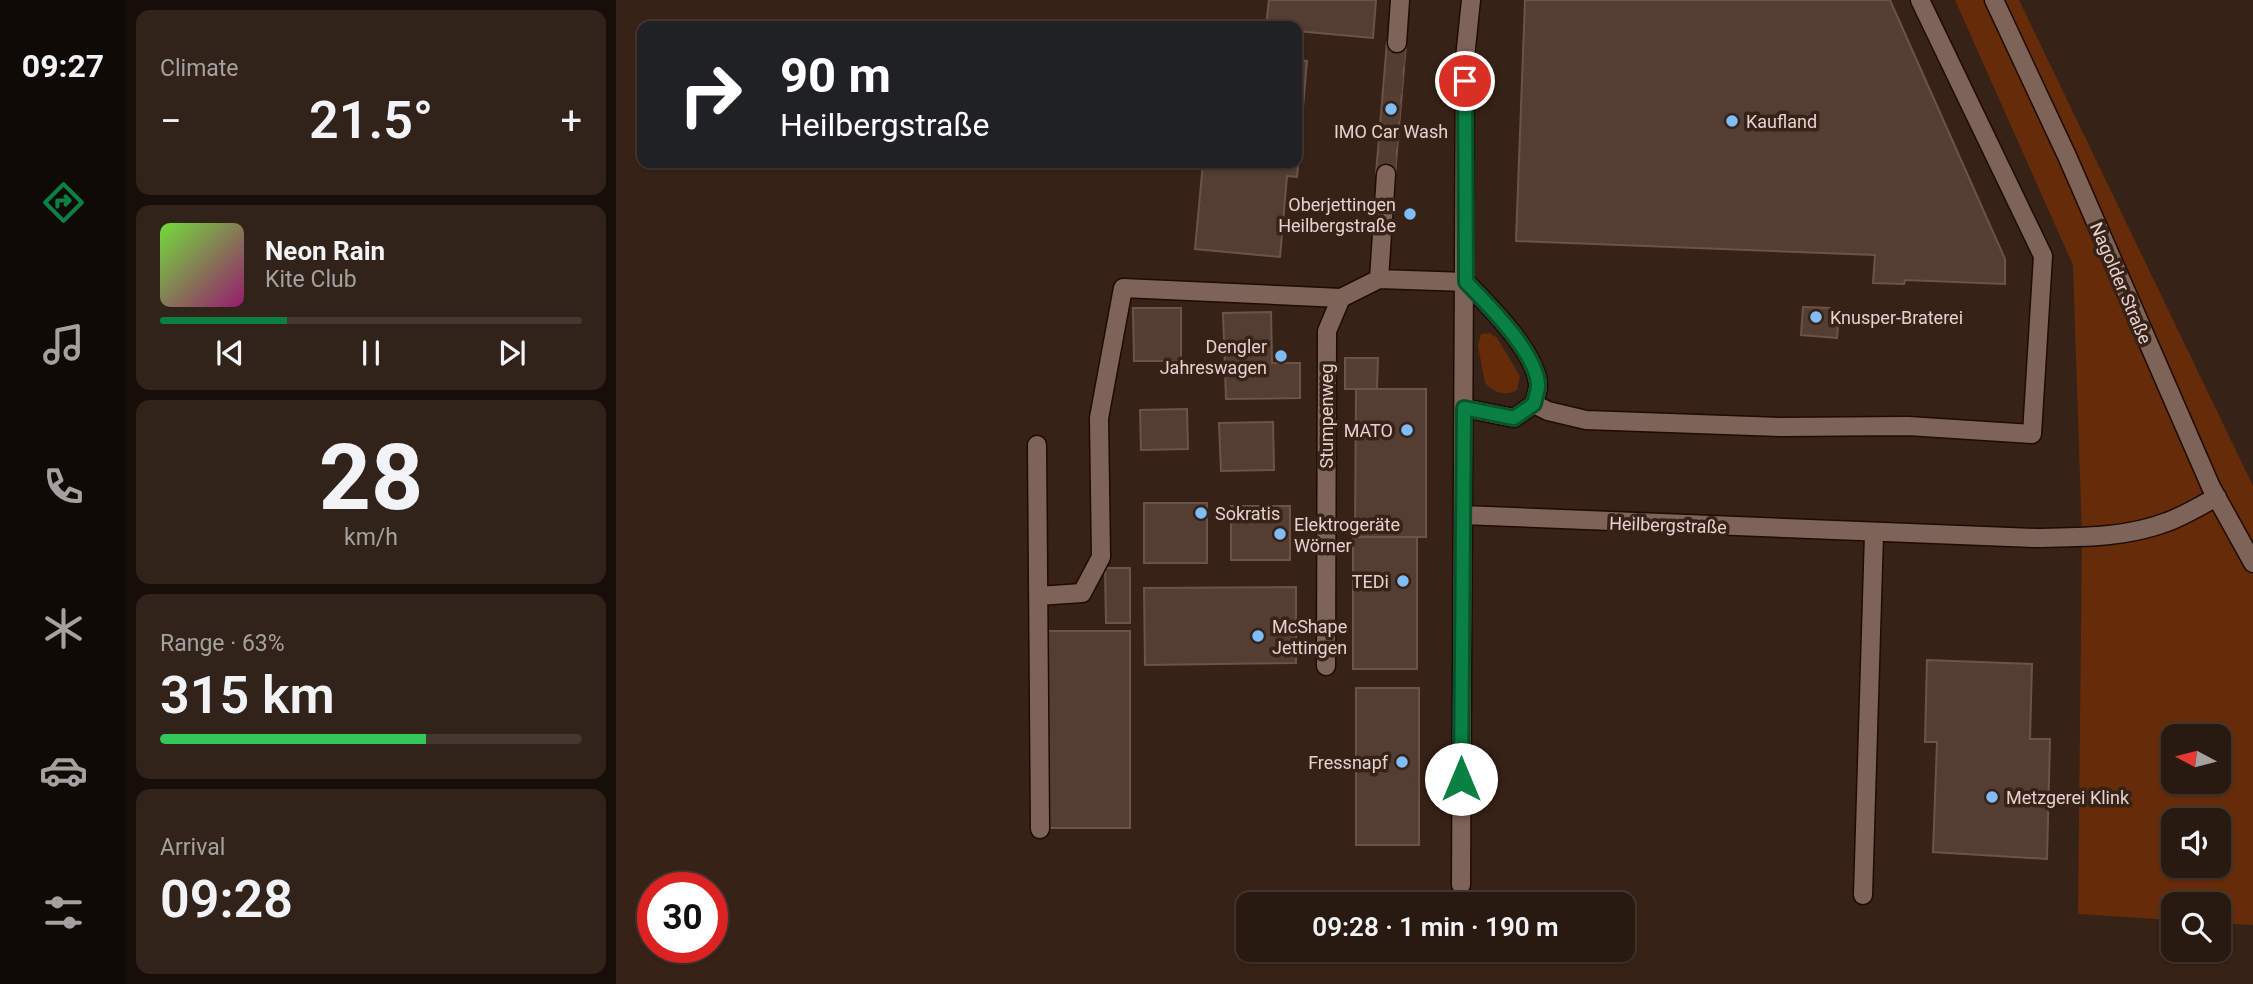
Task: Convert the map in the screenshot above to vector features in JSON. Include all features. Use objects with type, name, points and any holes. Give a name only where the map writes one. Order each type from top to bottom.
[{"type":"street","points":[[1396,43],[1400,0]]},
{"type":"street","points":[[1461,885],[1465,58],[1471,0]]},
{"type":"street","points":[[1534,404],[1548,411],[1586,420],[1780,426],[1908,426],[2032,434],[2043,256],[1920,0]]},
{"type":"street","name":"Nagolder Straße","points":[[1994,0],[2067,156],[2152,356],[2217,497],[2253,563]]},
{"type":"street","points":[[1380,279],[1386,174]]},
{"type":"street","points":[[1038,596],[1082,593],[1101,557],[1099,418],[1124,288],[1341,298],[1380,279],[1466,282],[1505,322],[1531,365],[1538,384],[1534,404],[1514,418],[1464,408]]},
{"type":"street","name":"Stumpenweg","points":[[1326,666],[1326,331],[1341,298]]},
{"type":"street","points":[[1037,445],[1040,829]]},
{"type":"street","name":"Heilbergstraße","points":[[1463,515],[1874,534],[2036,538],[2108,536],[2139,531],[2170,522],[2217,497]]},
{"type":"street","points":[[1863,895],[1874,534]]},
{"type":"shaded area","points":[[1955,0],[2019,0],[2253,486],[2253,925],[2231,924],[2231,892],[2161,892],[2161,919],[2078,914],[2082,537],[2073,265]]},
{"type":"shaded area","points":[[1490,333],[1497,338],[1520,376],[1517,390],[1513,392],[1500,393],[1485,383],[1478,346],[1481,334]]},
{"type":"building","points":[[1269,0],[1376,0],[1373,38],[1302,31],[1302,21],[1267,21]]},
{"type":"building","name":"Kaufland","points":[[1525,0],[1890,0],[2005,259],[2005,284],[1905,280],[1904,284],[1873,283],[1875,255],[1516,241]]},
{"type":"building","name":"IMO Car Wash","points":[[1387,42],[1406,44],[1395,175],[1376,174]]},
{"type":"building","points":[[1302,60],[1307,61],[1302,119]]},
{"type":"building","points":[[1203,168],[1298,168],[1297,177],[1287,176],[1280,257],[1195,249]]},
{"type":"building","name":"Knusper-Braterei","points":[[1803,307],[1830,308],[1829,325],[1838,326],[1837,338],[1801,335]]},
{"type":"building","points":[[1133,308],[1181,308],[1181,361],[1134,361]]},
{"type":"building","points":[[1271,312],[1272,363],[1300,363],[1300,398],[1226,399],[1223,313]]},
{"type":"building","points":[[1345,358],[1378,358],[1377,389],[1345,389]]},
{"type":"building","points":[[1356,389],[1426,389],[1426,537],[1355,537]]},
{"type":"building","points":[[1187,409],[1188,449],[1141,450],[1140,410]]},
{"type":"building","points":[[1273,422],[1274,470],[1221,471],[1219,423]]},
{"type":"building","points":[[1144,503],[1207,503],[1207,563],[1144,563]]},
{"type":"building","points":[[1231,506],[1290,506],[1290,560],[1231,560]]},
{"type":"building","points":[[1353,537],[1417,537],[1417,669],[1353,669]]},
{"type":"building","points":[[1105,568],[1130,568],[1130,623],[1106,623]]},
{"type":"building","points":[[1296,587],[1296,663],[1145,665],[1144,588]]},
{"type":"building","points":[[1048,631],[1130,631],[1130,828],[1048,828]]},
{"type":"building","name":"Metzgerei Klink","points":[[1927,660],[2032,664],[2030,739],[2050,739],[2047,859],[1933,852],[1937,742],[1925,742]]},
{"type":"building","points":[[1356,688],[1419,688],[1419,845],[1356,845]]},
{"type":"tunnel","points":[[1386,174],[1397,43]]},
{"type":"place","name":"IMO Car Wash","points":[[1391,109]]},
{"type":"place","name":"Kaufland","points":[[1732,121]]},
{"type":"place","name":"Oberjettingen Heilbergstraße","points":[[1410,214]]},
{"type":"place","name":"Knusper-Braterei","points":[[1816,317]]},
{"type":"place","name":"Dengler Jahreswagen","points":[[1281,356]]},
{"type":"place","name":"MATO","points":[[1407,430]]},
{"type":"place","name":"Sokratis","points":[[1201,513]]},
{"type":"place","name":"Elektrogeräte Wörner","points":[[1280,534]]},
{"type":"place","name":"TEDi","points":[[1403,581]]},
{"type":"place","name":"McShape Jettingen","points":[[1258,636]]},
{"type":"place","name":"Fressnapf","points":[[1402,762]]},
{"type":"place","name":"Metzgerei Klink","points":[[1992,797]]},
{"type":"route","points":[[1461,779],[1464,408],[1514,418],[1534,404],[1538,384],[1531,365],[1505,322],[1466,282],[1465,81]]}]
